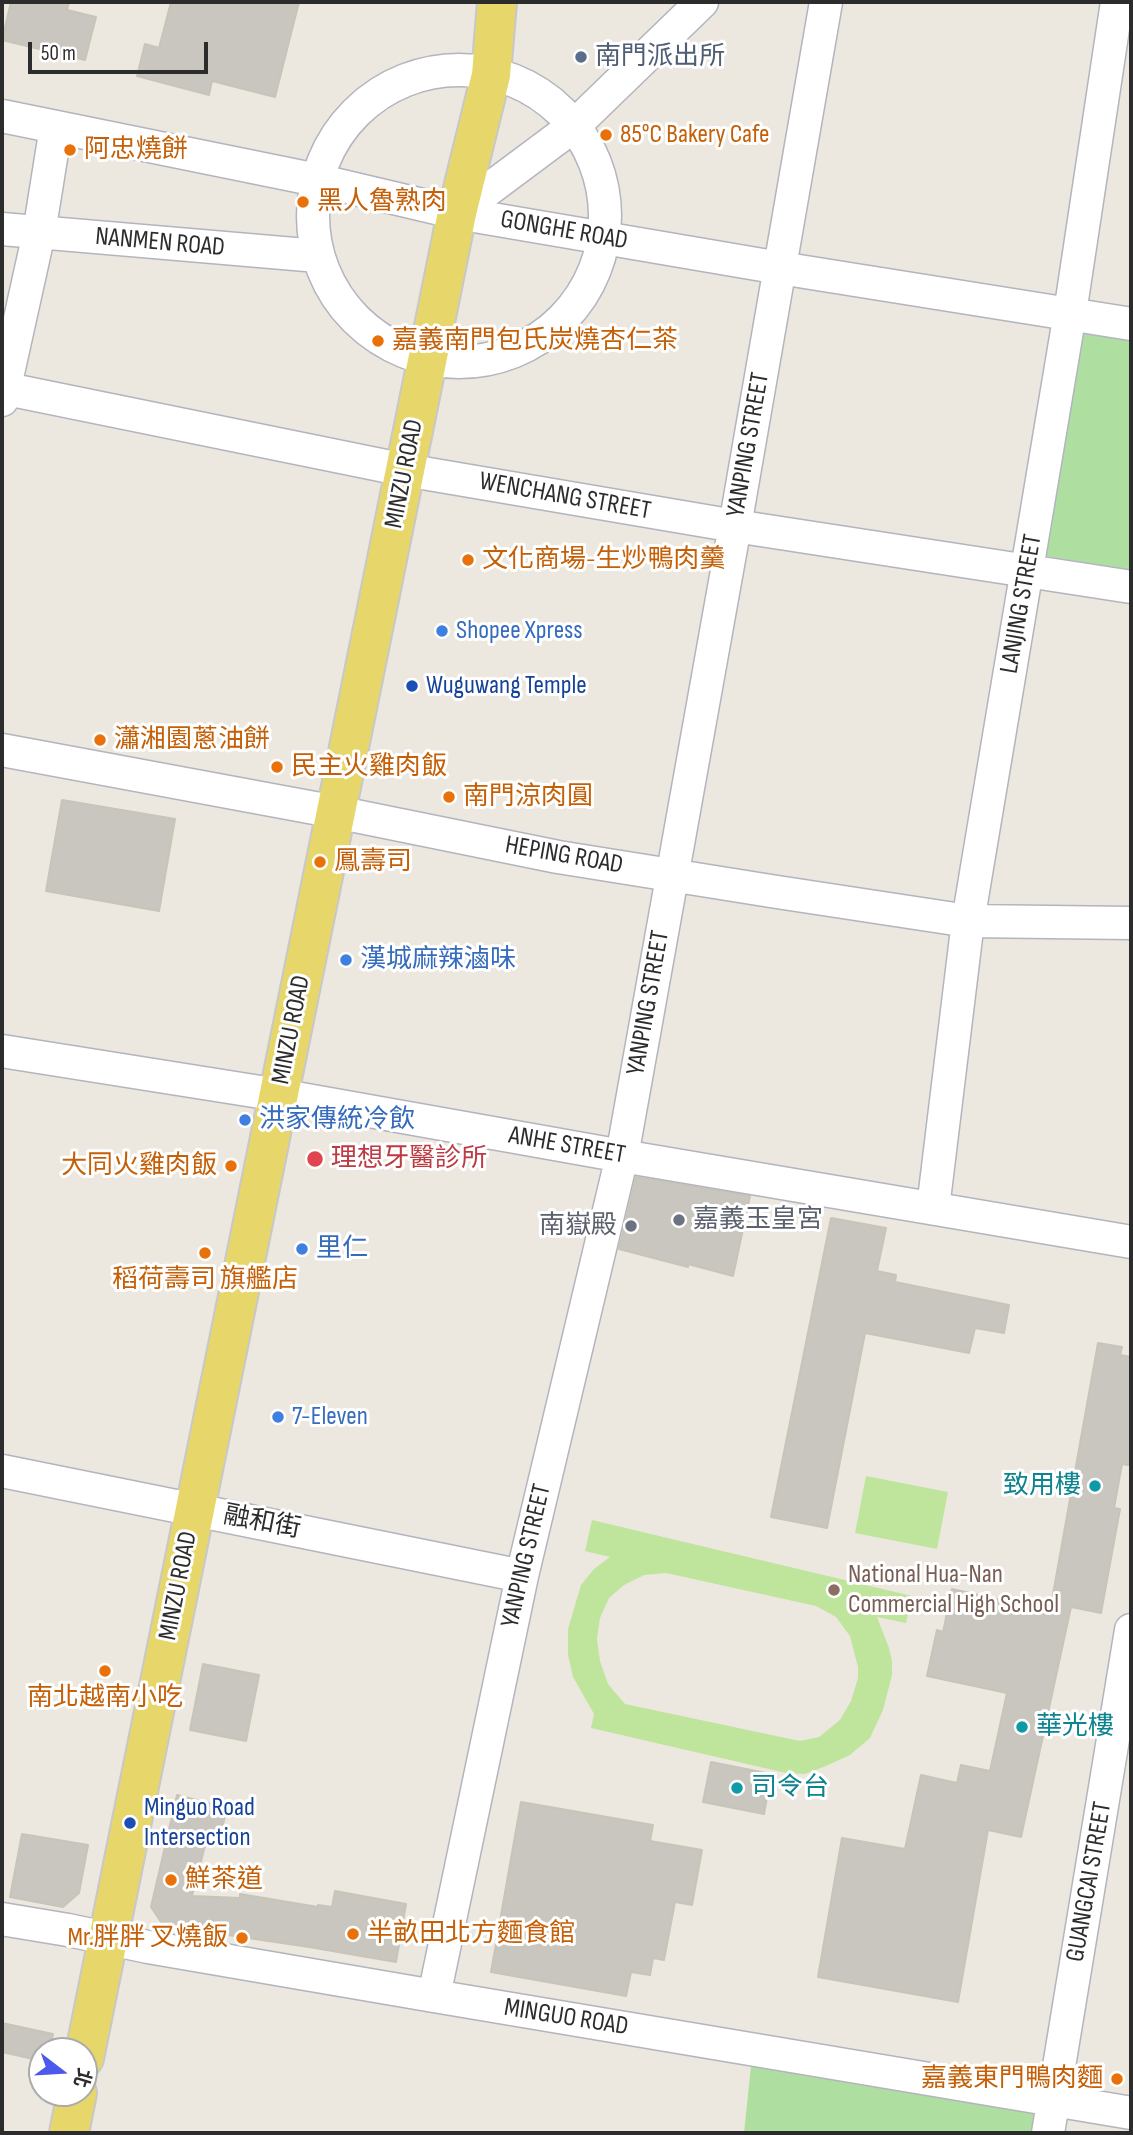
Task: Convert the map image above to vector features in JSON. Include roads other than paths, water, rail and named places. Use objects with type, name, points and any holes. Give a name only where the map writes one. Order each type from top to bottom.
[{"type":"main road","name":"MINZU ROAD","points":[[88,2037],[457,213],[491,75],[497,2]]},
{"type":"main road","points":[[69,2133],[74,2107]]},
{"type":"street","points":[[457,213],[575,125],[702,2]]},
{"type":"street","name":"YANPING STREET","points":[[434,1996],[522,1576],[622,1156],[826,2]]},
{"type":"street","name":"LANJING STREET","points":[[933,1208],[968,921],[1070,313],[1117,2]]},
{"type":"street","points":[[450,69],[491,75],[526,85],[552,102],[575,125],[595,159],[605,198],[605,237],[591,281],[585,291],[565,319],[528,347],[484,362],[428,358],[396,350],[361,326],[333,293],[318,256],[312,218],[317,180],[336,138],[366,103],[405,80],[450,69]]},
{"type":"street","name":"GONGHE ROAD","points":[[2,116],[317,180],[457,213],[1131,324]]},
{"type":"street","points":[[3,392],[39,233],[57,127]]},
{"type":"street","name":"NANMEN ROAD","points":[[2,229],[318,256]]},
{"type":"street","name":"WENCHANG STREET","points":[[3,392],[405,470],[735,526],[1131,587]]},
{"type":"street","name":"HEPING ROAD","points":[[2,750],[336,812],[558,857],[968,921],[1131,923]]},
{"type":"street","name":"ANHE STREET","points":[[2,1051],[279,1095],[1131,1242]]},
{"type":"street","name":"融和街","points":[[2,1471],[522,1576]]},
{"type":"street","name":"GUANGCAI STREET","points":[[1048,2133],[1126,1696],[1130,1648]]},
{"type":"street","name":"MINGUO ROAD","points":[[2,1919],[434,1996],[1131,2113]]},
{"type":"place","name":"南門派出所","points":[[581,57]]},
{"type":"place","name":"85°C Bakery Cafe","points":[[606,135]]},
{"type":"place","name":"阿忠燒餅","points":[[70,150]]},
{"type":"place","name":"黑人魯熟肉","points":[[303,202]]},
{"type":"place","name":"嘉義南門包氏炭燒杏仁茶","points":[[378,341]]},
{"type":"place","name":"文化商場-生炒鴨肉羹","points":[[468,560]]},
{"type":"place","name":"Shopee Xpress","points":[[442,631]]},
{"type":"place","name":"Wuguwang Temple","points":[[412,686]]},
{"type":"place","name":"瀟湘園蔥油餅","points":[[100,740]]},
{"type":"place","name":"民主火雞肉飯","points":[[277,767]]},
{"type":"place","name":"南門涼肉圓","points":[[449,797]]},
{"type":"place","name":"鳳壽司","points":[[320,862]]},
{"type":"place","name":"漢城麻辣滷味","points":[[346,960]]},
{"type":"place","name":"洪家傳統冷飲","points":[[245,1120]]},
{"type":"place","name":"理想牙醫診所","points":[[315,1159]]},
{"type":"place","name":"大同火雞肉飯","points":[[231,1166]]},
{"type":"place","name":"嘉義玉皇宮","points":[[679,1220]]},
{"type":"place","name":"南嶽殿","points":[[631,1226]]},
{"type":"place","name":"里仁","points":[[302,1249]]},
{"type":"place","name":"稻荷壽司 旗艦店","points":[[205,1253]]},
{"type":"place","name":"7-Eleven","points":[[278,1417]]},
{"type":"place","name":"致用樓","points":[[1095,1486]]},
{"type":"place","name":"National Hua-Nan Commercial High School","points":[[834,1590]]},
{"type":"place","name":"南北越南小吃","points":[[105,1671]]},
{"type":"place","name":"華光樓","points":[[1022,1727]]},
{"type":"place","name":"司令台","points":[[737,1788]]},
{"type":"place","name":"Minguo Road Intersection","points":[[130,1823]]},
{"type":"place","name":"鮮茶道","points":[[171,1880]]},
{"type":"place","name":"半畝田北方麵食館","points":[[353,1934]]},
{"type":"place","name":"Mr.胖胖 叉燒飯","points":[[242,1938]]},
{"type":"place","name":"嘉義東門鴨肉麵","points":[[1117,2079]]}]
